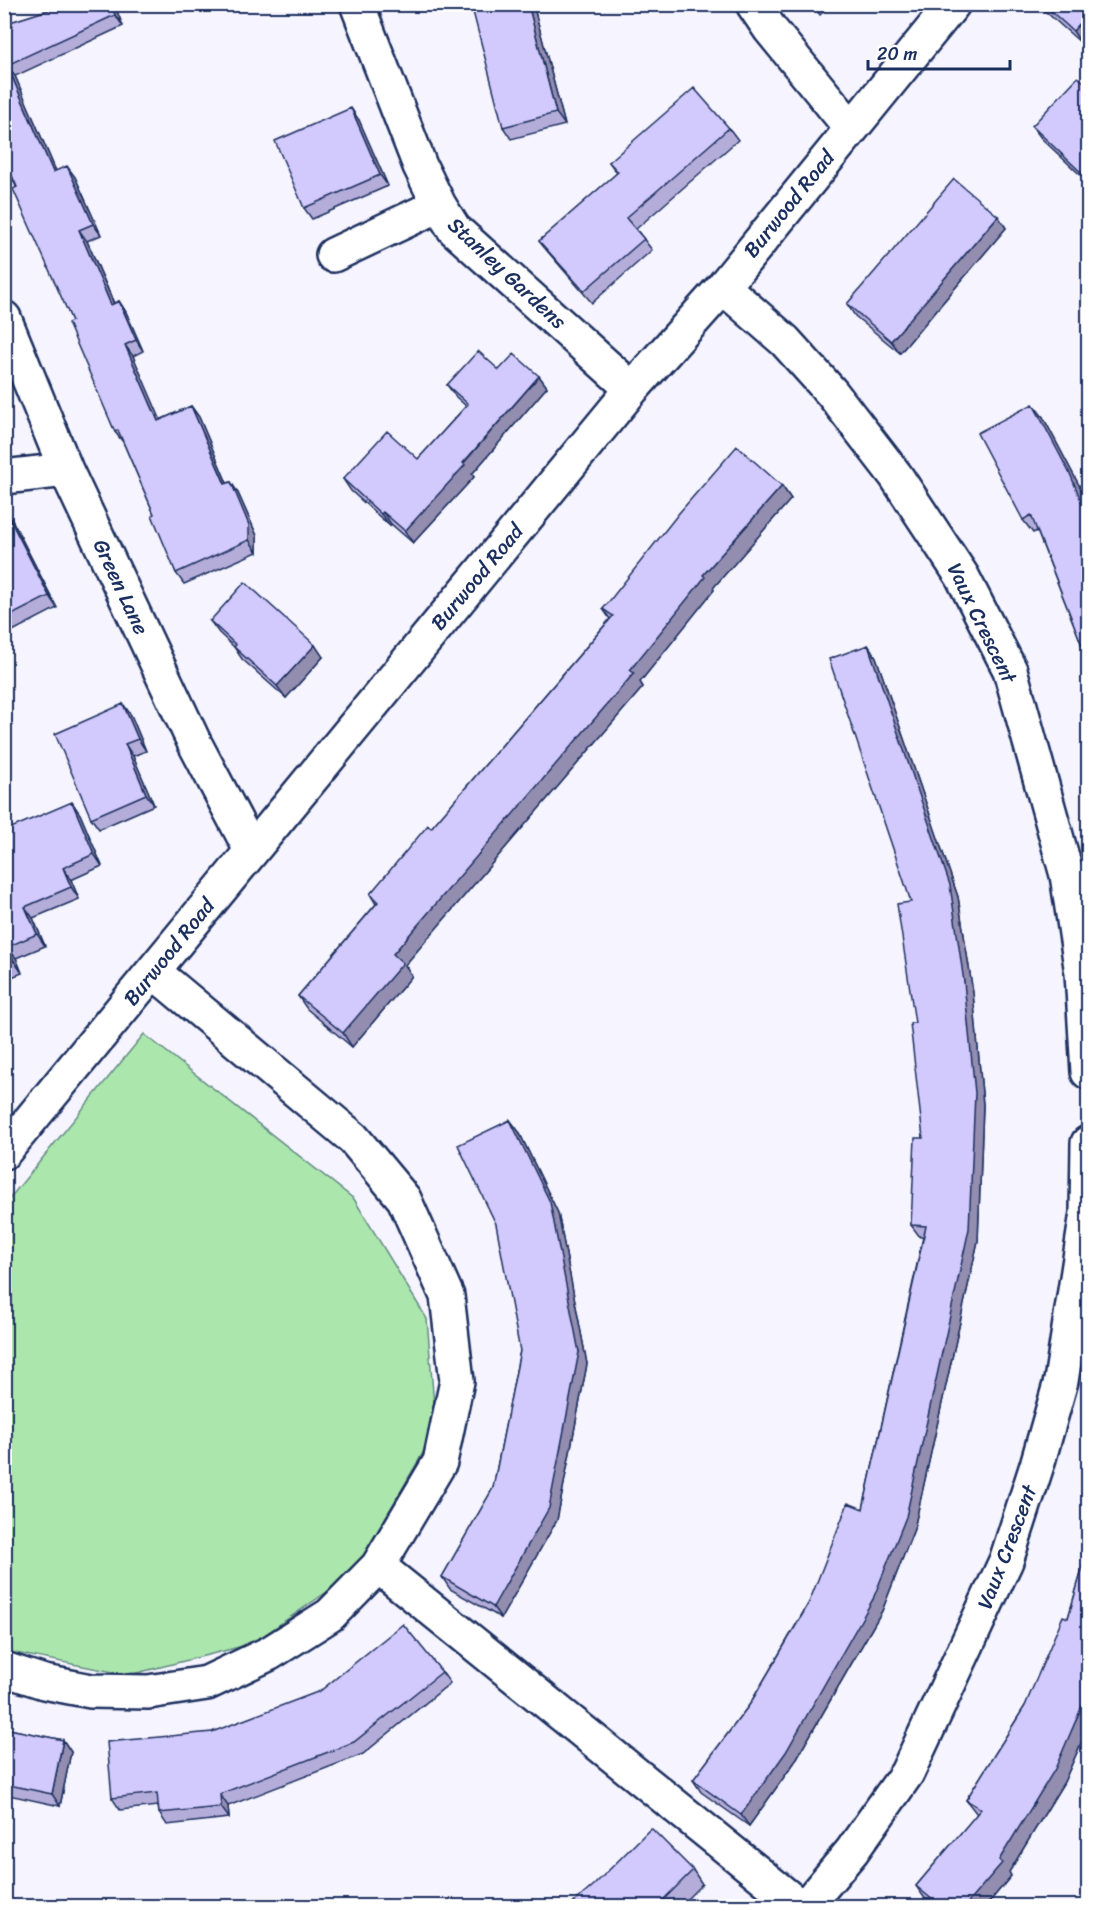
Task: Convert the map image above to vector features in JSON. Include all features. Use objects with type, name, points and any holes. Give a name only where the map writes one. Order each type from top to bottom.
[{"type":"street","name":"Stanley Gardens","points":[[357,4],[420,166],[439,206],[454,229],[632,389]]},
{"type":"street","points":[[753,4],[770,29],[851,128]]},
{"type":"street","name":"Burwood Road","points":[[4,1152],[632,389],[723,287],[953,4]]},
{"type":"street","points":[[333,255],[439,206]]},
{"type":"street","name":"Vaux Crescent","points":[[723,287],[785,340],[832,393],[896,476],[962,576],[1010,670],[1068,875],[1082,973],[1089,1072]]},
{"type":"street","name":"Green Lane","points":[[4,318],[66,470],[194,742],[251,850]]},
{"type":"street","points":[[4,477],[66,470]]},
{"type":"street","points":[[4,1670],[44,1682],[91,1691],[148,1692],[207,1683],[270,1653],[330,1615],[378,1566],[440,1462],[457,1381],[447,1296],[404,1199],[353,1138],[154,972]]},
{"type":"street","name":"Vaux Crescent","points":[[806,1906],[852,1851],[907,1773],[1006,1561],[1061,1381],[1087,1213],[1089,1143]]},
{"type":"street","points":[[378,1566],[799,1906]]},
{"type":"green space","points":[[144,1034],[354,1199],[427,1319],[436,1430],[353,1574],[251,1644],[129,1675],[5,1651],[5,1204]]},
{"type":"building","points":[[67,4],[111,4],[115,15],[7,65],[53,172],[67,166],[93,224],[79,230],[111,305],[119,301],[136,340],[125,345],[158,421],[191,406],[225,484],[231,482],[249,525],[249,540],[176,573],[118,430],[115,432],[68,323],[72,321],[13,189],[17,187],[4,158],[4,24]]},
{"type":"building","points":[[471,4],[528,4],[556,113],[503,127]]},
{"type":"building","points":[[1043,4],[1089,4],[1089,13],[1073,31]]},
{"type":"building","points":[[1078,77],[1089,86],[1089,172],[1085,176],[1032,126]]},
{"type":"building","points":[[694,88],[729,128],[626,218],[644,239],[584,291],[539,241],[618,172],[609,162]]},
{"type":"building","points":[[351,108],[380,175],[304,208],[275,141]]},
{"type":"building","points":[[954,179],[998,216],[891,341],[847,304]]},
{"type":"building","points":[[478,351],[499,370],[514,354],[539,376],[463,463],[465,465],[405,531],[383,512],[381,514],[343,479],[387,431],[418,459],[468,404],[447,385]]},
{"type":"building","points":[[1033,404],[1071,476],[1089,520],[1089,663],[1031,515],[1023,520],[977,433]]},
{"type":"building","points":[[737,446],[782,486],[703,575],[705,577],[630,670],[634,673],[393,954],[403,963],[343,1033],[298,996],[378,902],[370,894],[428,825],[431,828],[613,616],[603,609],[679,513]]},
{"type":"building","points":[[4,510],[49,596],[4,619]]},
{"type":"building","points":[[245,582],[315,645],[277,686],[234,647],[236,645],[210,621]]},
{"type":"building","points":[[868,645],[950,885],[964,982],[975,1093],[969,1229],[906,1517],[873,1599],[786,1752],[741,1815],[693,1780],[750,1704],[808,1605],[848,1503],[863,1509],[926,1226],[911,1225],[915,1138],[923,1138],[910,1023],[915,1023],[897,904],[911,902],[829,659]]},
{"type":"building","points":[[123,704],[138,739],[125,744],[146,794],[91,818],[55,734]]},
{"type":"building","points":[[72,802],[94,854],[63,868],[71,887],[25,907],[37,934],[7,947],[14,961],[4,965],[4,831]]},
{"type":"building","points":[[510,1120],[550,1202],[579,1352],[549,1508],[493,1607],[442,1577],[493,1488],[520,1351],[496,1224],[458,1145]]},
{"type":"building","points":[[1089,1546],[1089,1690],[1055,1769],[999,1860],[1002,1863],[965,1906],[940,1906],[916,1886],[981,1809],[966,1800],[1025,1706],[1063,1616],[1068,1618]]},
{"type":"building","points":[[403,1624],[442,1672],[354,1742],[220,1794],[221,1807],[159,1813],[157,1793],[112,1798],[107,1742],[212,1732],[320,1691]]},
{"type":"building","points":[[4,1728],[63,1740],[52,1794],[4,1784]]},
{"type":"building","points":[[651,1828],[693,1870],[657,1906],[570,1906],[594,1885]]}]
